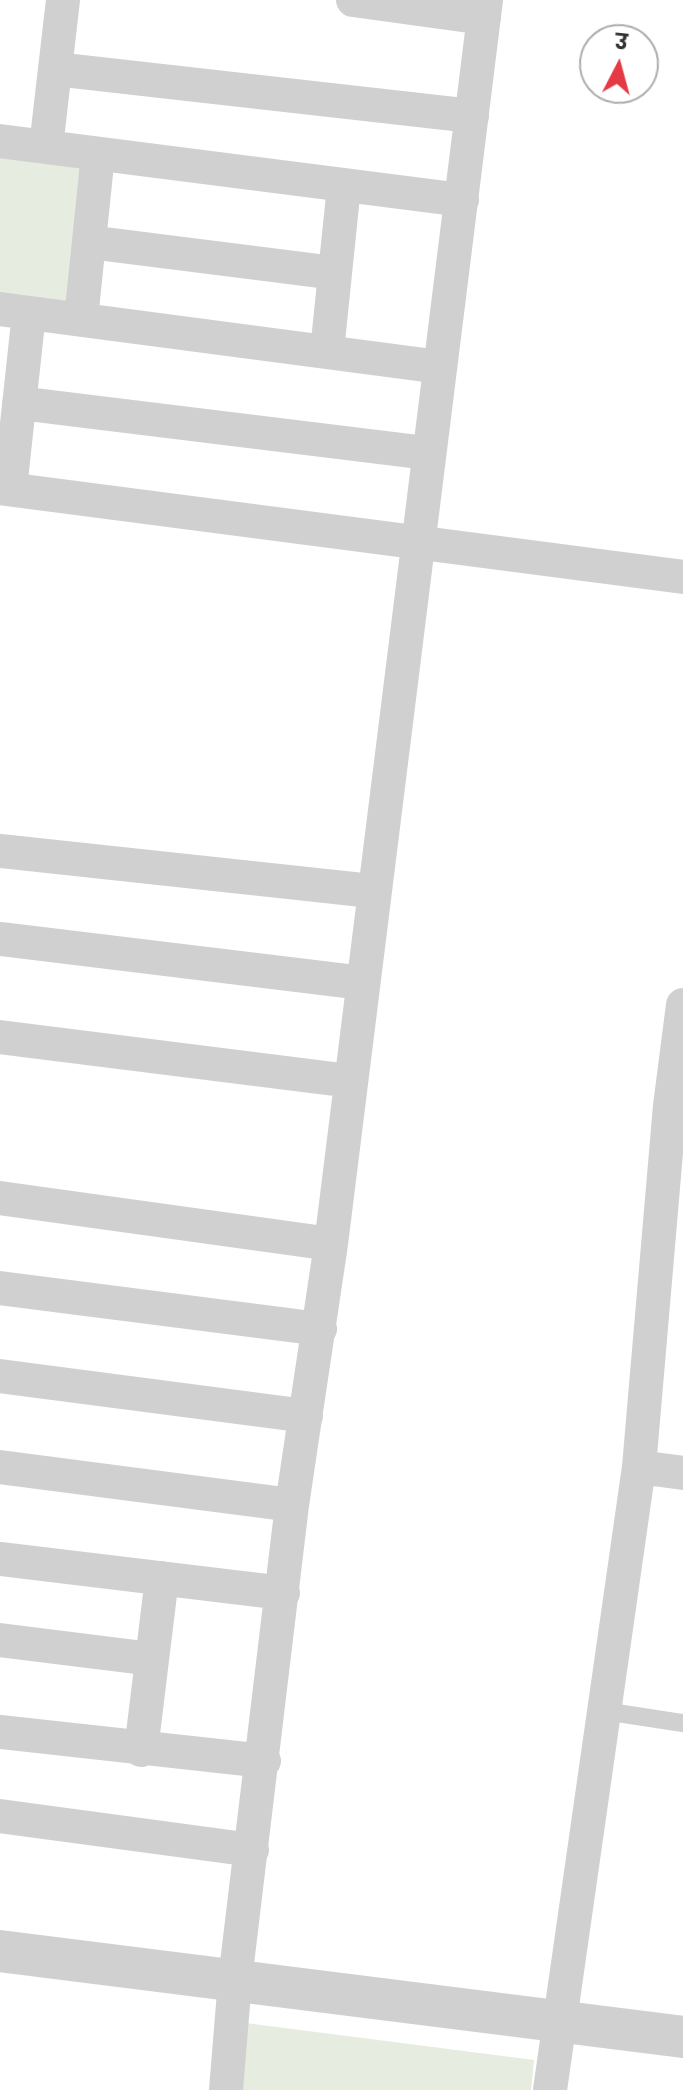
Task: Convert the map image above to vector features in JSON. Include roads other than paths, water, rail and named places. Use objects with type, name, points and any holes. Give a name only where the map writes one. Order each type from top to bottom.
[{"type":"street","points":[[46,147],[63,0]]},
{"type":"street","points":[[226,2090],[235,1980],[264,1761],[292,1505],[331,1244],[372,891],[485,9],[353,0]]},
{"type":"street","points":[[55,69],[472,116]]},
{"type":"street","points":[[0,141],[462,200]]},
{"type":"street","points":[[81,319],[98,154]]},
{"type":"street","points":[[327,351],[344,186]]},
{"type":"street","points":[[89,242],[335,273]]},
{"type":"street","points":[[440,367],[15,311],[19,403],[5,488],[683,577]]},
{"type":"street","points":[[19,403],[427,453]]},
{"type":"street","points":[[0,851],[372,891]]},
{"type":"street","points":[[0,939],[363,983]]},
{"type":"street","points":[[550,2090],[639,1467],[676,1107],[682,1015]]},
{"type":"street","points":[[0,1037],[350,1081]]},
{"type":"street","points":[[0,1198],[331,1244]]},
{"type":"street","points":[[0,1288],[320,1329]]},
{"type":"street","points":[[0,1376],[306,1416]]},
{"type":"street","points":[[0,1467],[292,1505]]},
{"type":"street","points":[[639,1467],[683,1473]]},
{"type":"street","points":[[0,1559],[283,1593]]},
{"type":"street","points":[[141,1750],[162,1578]]},
{"type":"street","points":[[0,1640],[152,1659]]},
{"type":"street","points":[[0,1732],[141,1750],[264,1761]]},
{"type":"street","points":[[0,1816],[252,1850]]},
{"type":"street","points":[[0,1951],[683,2037]]},
{"type":"lane","points":[[604,1711],[683,1723]]}]
